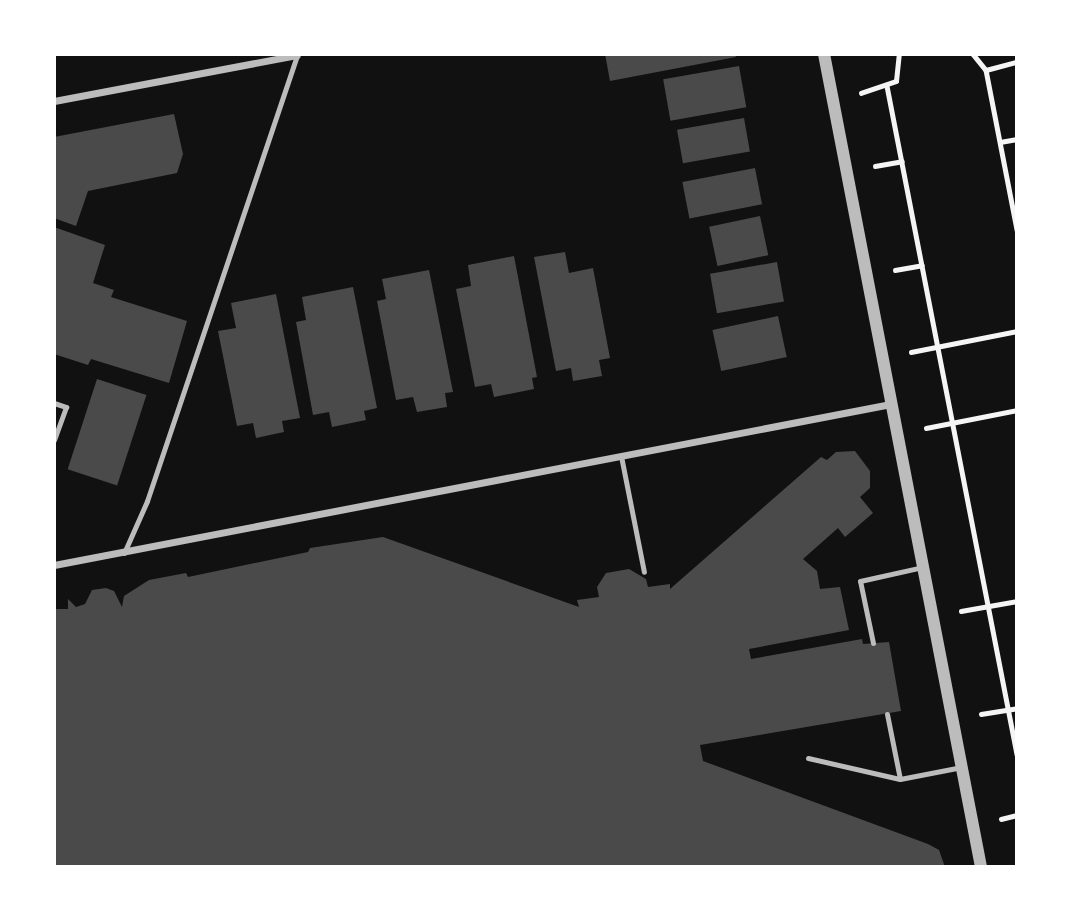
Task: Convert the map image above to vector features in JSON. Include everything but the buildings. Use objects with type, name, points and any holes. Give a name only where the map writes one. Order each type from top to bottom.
[{"type":"street","points":[[54,101],[299,54]]},
{"type":"street","points":[[824,54],[982,867]]},
{"type":"street","points":[[54,565],[891,404]]},
{"type":"lane","points":[[124,553],[147,501],[299,54]]},
{"type":"lane","points":[[54,403],[66,407],[54,440]]},
{"type":"lane","points":[[621,456],[644,572]]},
{"type":"lane","points":[[873,643],[860,581],[923,567]]},
{"type":"lane","points":[[887,714],[900,779]]},
{"type":"lane","points":[[808,758],[900,779],[962,767]]},
{"type":"path","points":[[860,93],[896,81],[899,54]]},
{"type":"path","points":[[973,54],[986,69],[1017,230]]},
{"type":"path","points":[[986,69],[1015,62]]},
{"type":"path","points":[[887,86],[1017,754]]},
{"type":"path","points":[[1000,142],[1017,139]]},
{"type":"path","points":[[875,166],[902,161]]},
{"type":"path","points":[[895,270],[922,265]]},
{"type":"path","points":[[911,352],[1017,331]]},
{"type":"path","points":[[926,428],[1017,410]]},
{"type":"path","points":[[961,611],[1017,601]]},
{"type":"path","points":[[981,714],[1017,708]]},
{"type":"path","points":[[1001,819],[1017,815]]}]
